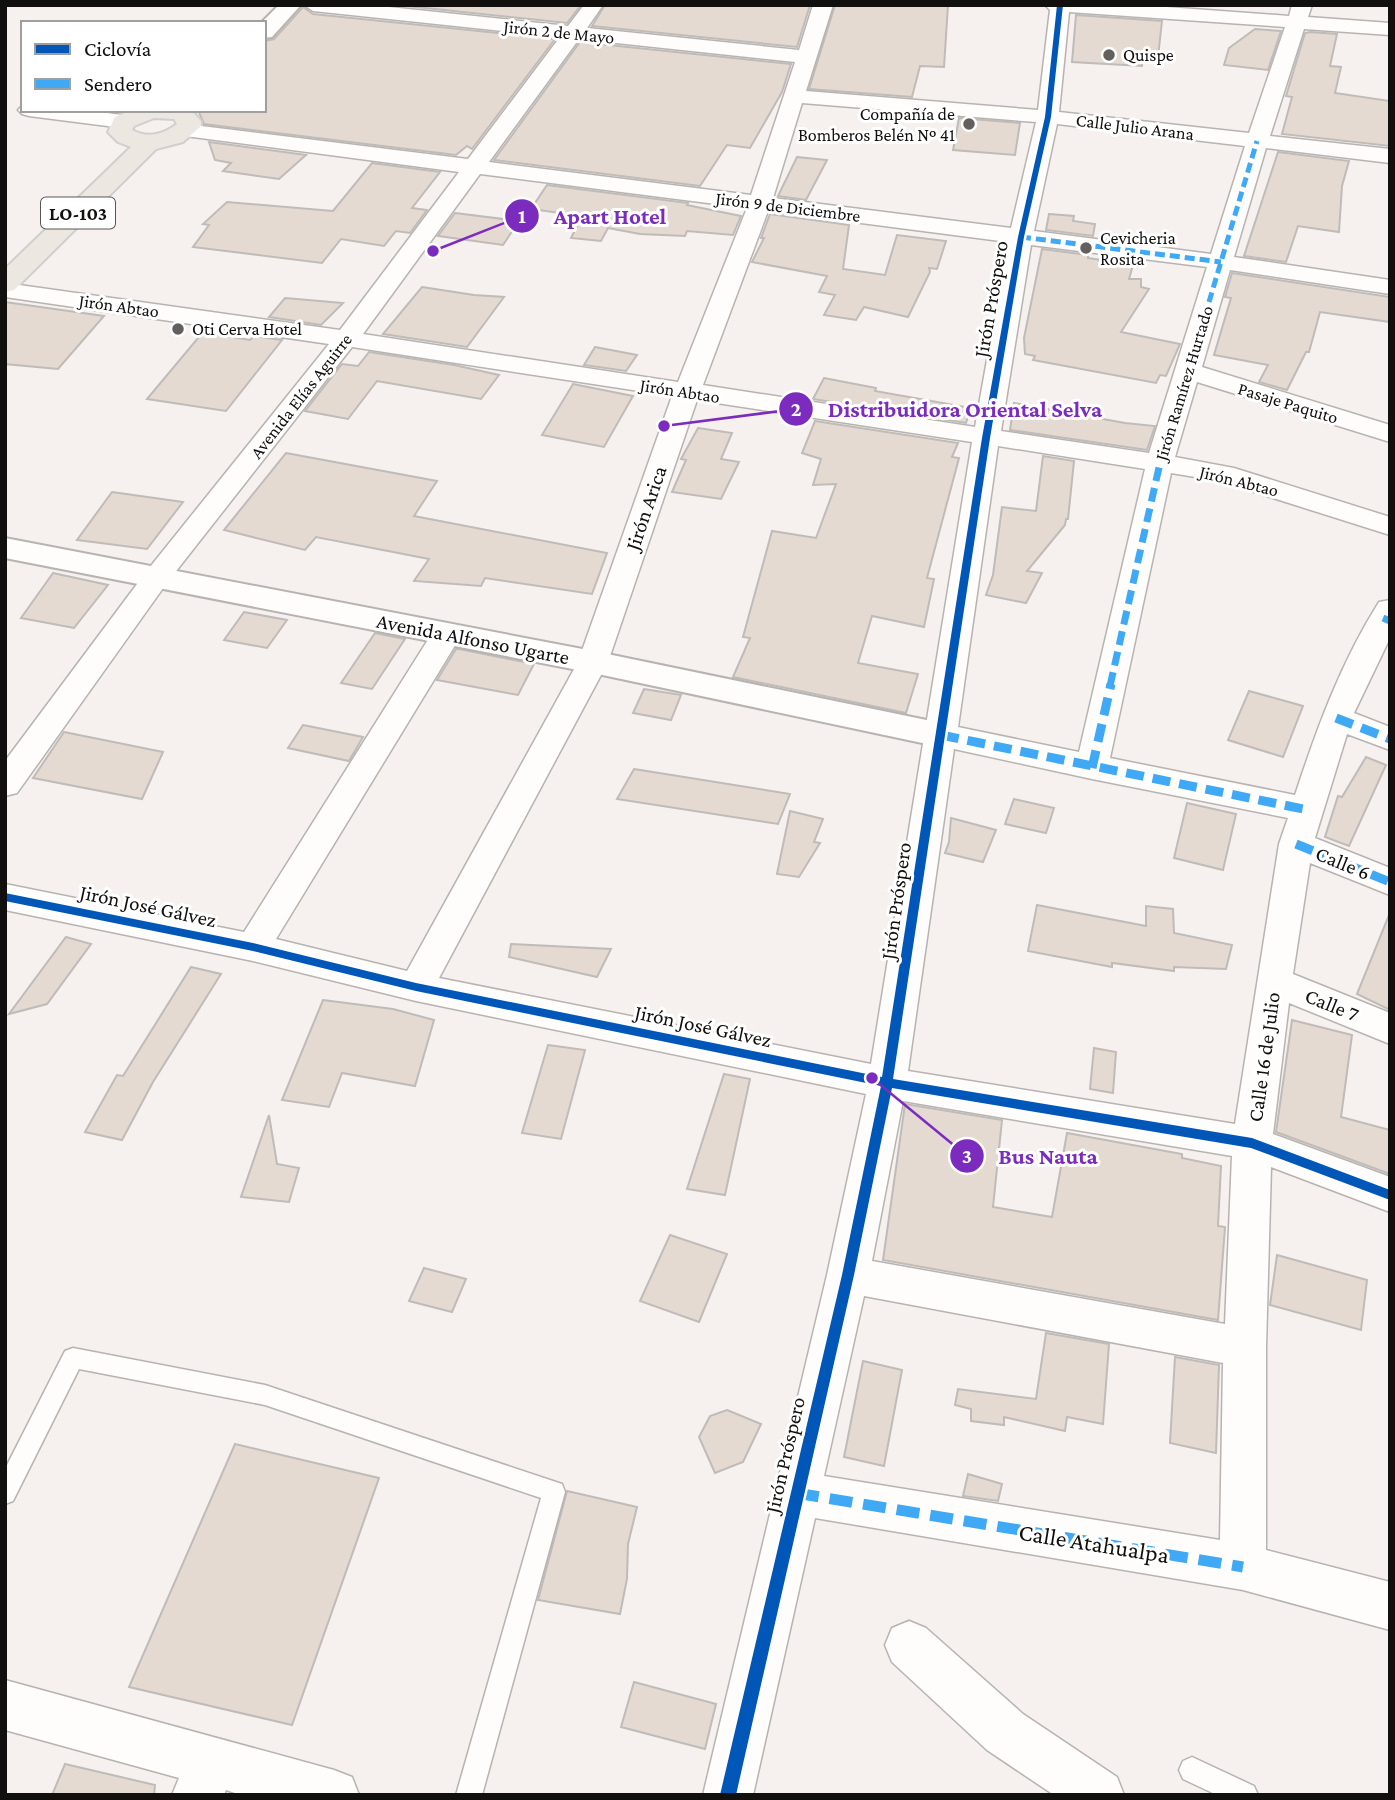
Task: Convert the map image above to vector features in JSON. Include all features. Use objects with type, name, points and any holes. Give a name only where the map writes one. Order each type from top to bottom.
[{"type":"main road","points":[[254,21],[270,5]]},
{"type":"main road","points":[[266,30],[291,5]]},
{"type":"main road","name":"LO-103","points":[[5,284],[135,134],[140,113],[176,115],[171,138],[135,134]]},
{"type":"main road","name":"LO-103","points":[[5,262],[135,134]]},
{"type":"main road","name":"Avenida Alfonso Ugarte","points":[[5,548],[593,662],[941,735]]},
{"type":"street","name":"Jirón 2 de Mayo","points":[[313,5],[805,57]]},
{"type":"street","name":"Avenida Elías Aguirre","points":[[569,33],[583,5]]},
{"type":"street","name":"Avenida Elías Aguirre","points":[[5,749],[148,577],[337,337],[569,33],[594,5]]},
{"type":"street","name":"Jirón Arica","points":[[415,987],[593,662],[687,392],[760,203],[823,5]]},
{"type":"street","points":[[1055,5],[1300,14],[1390,29]]},
{"type":"street","name":"Jirón Próspero","points":[[728,1795],[848,1275],[887,1083],[986,438],[1021,237],[1048,117],[1060,5]]},
{"type":"street","name":"Jirón Ramírez Hurtado","points":[[1092,768],[1160,463],[1257,141],[1300,14]]},
{"type":"street","name":"Calle Julio Arana","points":[[796,96],[1048,117],[1390,156]]},
{"type":"street","points":[[38,112],[135,134]]},
{"type":"street","name":"Jirón 9 de Diciembre","points":[[176,115],[467,166],[1222,262],[1390,287]]},
{"type":"street","name":"Jirón Abtao","points":[[5,290],[337,337],[1160,463],[1224,474],[1390,526]]},
{"type":"street","name":"Pasaje Paquito","points":[[1187,371],[1390,434]]},
{"type":"street","name":"Avenida Elías Aguirre","points":[[5,785],[148,577]]},
{"type":"street","name":"Calle 16 de Julio","points":[[1243,1567],[1245,1348],[1252,1143],[1274,981],[1296,844],[1336,718],[1388,616]]},
{"type":"street","points":[[253,947],[447,635]]},
{"type":"street","points":[[1336,718],[1390,739]]},
{"type":"street","points":[[941,735],[1308,810]]},
{"type":"street","name":"Calle 6","points":[[1296,844],[1390,882]]},
{"type":"street","name":"Jirón José Gálvez","points":[[5,897],[253,947],[415,987],[887,1083],[1252,1143],[1390,1195]]},
{"type":"street","name":"Calle 7","points":[[1274,981],[1390,1029]]},
{"type":"street","points":[[848,1275],[1245,1348]]},
{"type":"street","name":"Calle Atahualpa","points":[[796,1493],[1243,1567],[1390,1606]]},
{"type":"street","points":[[909,1645],[1005,1732],[1099,1795]]},
{"type":"street","points":[[5,1704],[205,1779],[334,1795]]},
{"type":"lane","points":[[5,1493],[73,1358],[265,1395],[554,1492],[469,1795]]},
{"type":"lane","points":[[1192,1770],[1245,1795]]},
{"type":"building","points":[[397,5],[581,5],[567,23]]},
{"type":"building","points":[[605,5],[810,5],[797,47],[592,26]]},
{"type":"building","points":[[835,5],[948,5],[944,67],[920,66],[912,97],[809,89]]},
{"type":"building","points":[[303,7],[313,14],[555,39],[472,149],[467,146],[456,155],[204,124],[199,112],[266,112],[266,41],[274,39]]},
{"type":"building","points":[[1076,15],[1162,21],[1158,57],[1142,55],[1142,66],[1072,62]]},
{"type":"building","points":[[1255,29],[1281,31],[1268,70],[1224,65],[1229,48]]},
{"type":"building","points":[[1305,33],[1337,34],[1330,66],[1341,67],[1335,93],[1390,101],[1390,146],[1282,134],[1292,97],[1286,96]]},
{"type":"building","points":[[580,42],[791,64],[782,92],[750,148],[727,145],[700,186],[494,160]]},
{"type":"building","points":[[959,118],[1020,123],[1015,155],[953,150]]},
{"type":"building","points":[[209,142],[306,155],[279,179],[223,171],[231,163],[215,160]]},
{"type":"building","points":[[1278,152],[1349,161],[1342,186],[1339,232],[1298,226],[1286,262],[1244,256]]},
{"type":"building","points":[[797,157],[827,160],[806,200],[778,196]]},
{"type":"building","points":[[372,163],[440,172],[412,208],[427,210],[410,233],[396,231],[384,246],[341,239],[322,263],[193,247],[209,225],[203,224],[227,202],[333,211]]},
{"type":"building","points":[[547,185],[688,203],[687,205],[741,216],[733,235],[687,231],[685,236],[640,234],[608,228],[601,241],[571,238],[582,216],[531,209]]},
{"type":"building","points":[[455,213],[519,221],[503,245],[438,236]]},
{"type":"building","points":[[770,214],[849,225],[843,269],[885,275],[897,235],[946,241],[937,269],[929,268],[930,272],[908,317],[864,307],[856,320],[824,315],[835,295],[819,292],[827,276],[752,262],[764,238],[761,238]]},
{"type":"building","points":[[1049,214],[1074,216],[1073,221],[1095,224],[1093,236],[1046,230]]},
{"type":"building","points":[[1042,249],[1133,265],[1129,279],[1141,279],[1141,287],[1149,289],[1121,332],[1180,344],[1166,376],[1160,375],[1156,383],[1033,360],[1035,356],[1025,354],[1024,338]]},
{"type":"building","points":[[1232,273],[1390,297],[1390,322],[1320,312],[1309,352],[1306,352],[1287,390],[1259,382],[1268,365],[1214,355],[1231,298],[1225,297]]},
{"type":"building","points":[[422,287],[504,297],[467,347],[383,334]]},
{"type":"building","points":[[285,298],[343,303],[321,325],[269,317]]},
{"type":"building","points":[[5,302],[104,316],[58,369],[5,364]]},
{"type":"building","points":[[203,332],[250,340],[254,336],[282,340],[226,411],[147,399]]},
{"type":"building","points":[[595,347],[637,355],[626,371],[584,365]]},
{"type":"building","points":[[369,352],[499,375],[481,399],[377,381],[348,419],[305,411],[342,364],[358,366]]},
{"type":"building","points":[[824,378],[876,388],[875,391],[971,408],[966,423],[813,399]]},
{"type":"building","points":[[573,384],[633,396],[604,447],[542,435]]},
{"type":"building","points":[[1014,403],[1155,426],[1147,450],[1010,430]]},
{"type":"building","points":[[815,421],[958,443],[952,457],[959,458],[927,578],[934,579],[924,627],[872,616],[858,663],[918,674],[906,713],[733,677],[750,638],[743,637],[772,531],[816,538],[836,484],[813,485],[821,459],[802,453]]},
{"type":"building","points":[[698,428],[732,433],[721,459],[739,462],[721,499],[672,492],[686,460],[681,459]]},
{"type":"building","points":[[286,453],[437,481],[414,516],[607,553],[592,594],[485,578],[481,586],[414,581],[429,559],[316,537],[305,550],[224,530]]},
{"type":"building","points":[[1043,456],[1074,461],[1068,519],[1027,571],[1042,573],[1026,603],[986,595],[993,575],[1002,507],[1036,511]]},
{"type":"building","points":[[112,492],[183,502],[147,549],[77,540]]},
{"type":"building","points":[[53,573],[108,585],[74,628],[21,618]]},
{"type":"building","points":[[244,612],[287,620],[267,648],[224,640]]},
{"type":"building","points":[[375,633],[405,639],[372,689],[341,683]]},
{"type":"building","points":[[456,649],[534,664],[518,695],[437,680]]},
{"type":"building","points":[[644,689],[681,695],[671,720],[633,713]]},
{"type":"building","points":[[1249,691],[1303,706],[1283,757],[1228,740]]},
{"type":"building","points":[[303,725],[363,737],[349,761],[288,748]]},
{"type":"building","points":[[64,732],[163,752],[142,799],[33,778]]},
{"type":"building","points":[[1366,757],[1386,765],[1349,846],[1325,837],[1338,796],[1342,797]]},
{"type":"building","points":[[634,769],[790,794],[778,824],[617,799]]},
{"type":"building","points":[[1014,799],[1054,808],[1046,833],[1005,824]]},
{"type":"building","points":[[1187,803],[1236,814],[1223,870],[1174,858]]},
{"type":"building","points":[[790,811],[823,819],[814,842],[820,843],[799,877],[777,874]]},
{"type":"building","points":[[951,818],[996,830],[983,862],[945,853]]},
{"type":"building","points":[[1037,905],[1146,926],[1146,906],[1173,909],[1174,933],[1232,945],[1226,969],[1174,967],[1174,971],[1112,963],[1112,967],[1028,951]]},
{"type":"building","points":[[1390,915],[1390,1010],[1357,994]]},
{"type":"building","points":[[66,937],[91,944],[47,1004],[9,1014]]},
{"type":"building","points":[[511,944],[611,949],[597,977],[509,957]]},
{"type":"building","points":[[191,967],[221,974],[153,1082],[122,1140],[85,1132],[117,1075],[123,1076]]},
{"type":"building","points":[[323,1000],[393,1009],[434,1020],[415,1086],[342,1073],[329,1107],[282,1100]]},
{"type":"building","points":[[1292,1020],[1352,1035],[1341,1117],[1390,1130],[1390,1174],[1276,1132]]},
{"type":"building","points":[[548,1045],[585,1050],[561,1139],[522,1133]]},
{"type":"building","points":[[1094,1048],[1116,1052],[1113,1093],[1090,1089]]},
{"type":"building","points":[[724,1074],[750,1079],[725,1195],[687,1189]]},
{"type":"building","points":[[905,1104],[1002,1120],[993,1207],[1052,1217],[1067,1133],[1182,1154],[1182,1158],[1221,1166],[1218,1226],[1225,1227],[1218,1320],[883,1260]]},
{"type":"building","points":[[269,1115],[277,1164],[299,1168],[289,1202],[241,1197]]},
{"type":"building","points":[[670,1235],[727,1254],[699,1322],[640,1301]]},
{"type":"building","points":[[1277,1255],[1367,1280],[1361,1330],[1270,1305]]},
{"type":"building","points":[[424,1268],[466,1279],[452,1312],[409,1301]]},
{"type":"building","points":[[1046,1333],[1109,1344],[1103,1424],[1067,1417],[1065,1431],[1004,1417],[1004,1425],[971,1421],[971,1409],[955,1405],[958,1389],[1036,1399]]},
{"type":"building","points":[[1175,1357],[1219,1365],[1216,1453],[1170,1443]]},
{"type":"building","points":[[863,1361],[902,1370],[884,1466],[844,1457]]},
{"type":"building","points":[[727,1410],[761,1424],[743,1462],[715,1473],[699,1437],[710,1416]]},
{"type":"building","points":[[235,1444],[379,1478],[292,1725],[129,1687]]},
{"type":"building","points":[[968,1474],[1002,1484],[998,1501],[963,1496]]},
{"type":"building","points":[[567,1491],[637,1507],[628,1544],[627,1579],[620,1614],[538,1600]]},
{"type":"building","points":[[634,1682],[716,1704],[705,1749],[621,1727]]},
{"type":"building","points":[[65,1764],[155,1785],[154,1795],[52,1795]]},
{"type":"marked path","points":[[1092,768],[1160,463],[1257,141]]},
{"type":"marked path","points":[[1021,237],[1221,262]]},
{"type":"marked path","points":[[1383,618],[1390,621]]},
{"type":"marked path","points":[[1336,718],[1390,739]]},
{"type":"marked path","points":[[941,735],[1308,810]]},
{"type":"marked path","points":[[1296,844],[1390,882]]},
{"type":"marked path","points":[[796,1493],[1243,1567]]},
{"type":"cycle path","points":[[728,1795],[848,1275],[887,1083],[986,438],[1021,237],[1048,117],[1060,5]]},
{"type":"cycle path","points":[[5,897],[253,947],[416,987],[887,1083],[1252,1143],[1390,1195]]},
{"type":"place","name":"Quispe","points":[[1109,55]]},
{"type":"place","name":"Compañía de Bomberos Belén Nº 41","points":[[969,124]]},
{"type":"place","name":"Cevicheria Rosita","points":[[1086,248]]},
{"type":"place","name":"Apart Hotel","points":[[433,251]]},
{"type":"place","name":"Oti Cerva Hotel","points":[[178,329]]},
{"type":"place","name":"Distribuidora Oriental Selva","points":[[664,426]]},
{"type":"place","name":"Bus Nauta","points":[[872,1078]]}]
